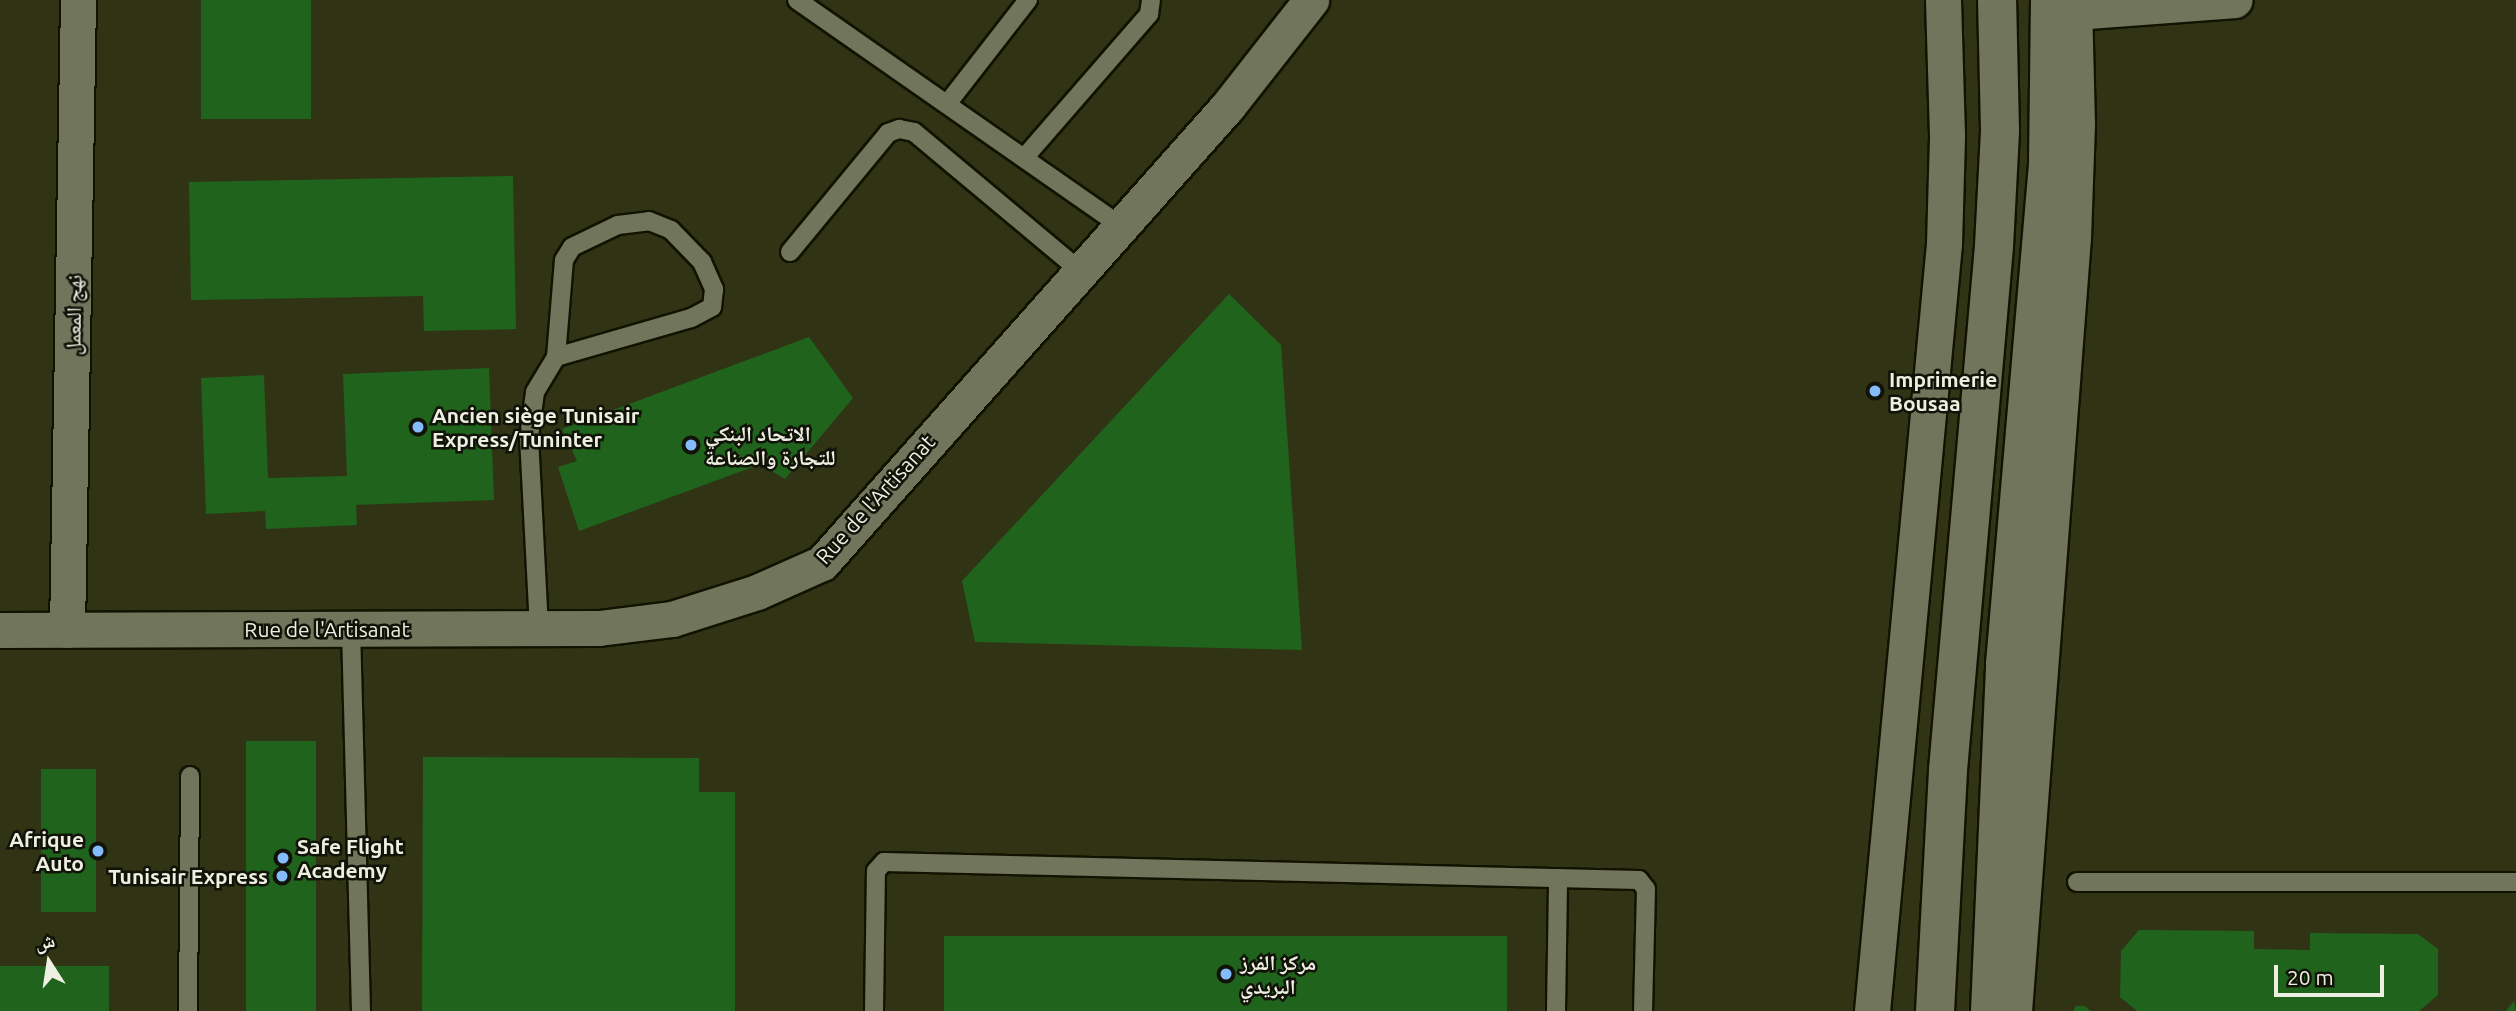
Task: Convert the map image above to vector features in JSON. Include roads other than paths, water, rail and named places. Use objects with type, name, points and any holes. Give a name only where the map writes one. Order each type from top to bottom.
[{"type":"street","name":"نهج المعمل","points":[[67,630],[78,0]]},
{"type":"street","name":"Rue de l'Artisanat","points":[[0,630],[599,628],[672,619],[757,592],[822,563],[1228,106],[1311,0]]},
{"type":"street","points":[[1872,1011],[1944,244],[1947,135],[1943,0]]},
{"type":"street","points":[[1935,1011],[1948,770],[1994,246],[2000,130],[1997,0]]},
{"type":"street","points":[[2066,4],[2235,0]]},
{"type":"street","points":[[1990,1011],[2004,664],[2048,164],[2066,4]]},
{"type":"street","points":[[2014,1011],[2073,238],[2066,4]]},
{"type":"lane","points":[[797,0],[1121,226]]},
{"type":"lane","points":[[947,104],[1028,0]]},
{"type":"lane","points":[[1024,159],[1149,13],[1152,0]]},
{"type":"lane","points":[[790,252],[888,133],[899,129],[914,132],[1080,271]]},
{"type":"lane","points":[[540,628],[529,437],[535,392],[556,357],[559,282],[572,247],[618,225],[649,221],[671,230],[702,262],[714,289],[712,307],[691,318],[556,357]]},
{"type":"lane","points":[[351,629],[361,1011]]},
{"type":"lane","points":[[188,1011],[190,776]]},
{"type":"lane","points":[[874,1011],[876,870],[884,862],[1639,880],[1643,884],[1643,1011]]},
{"type":"lane","points":[[1556,1011],[1558,878]]},
{"type":"lane","points":[[2077,882],[2516,882]]},
{"type":"place","name":"Imprimerie Bousaa","points":[[1875,391]]},
{"type":"place","name":"Ancien siège Tunisair Express/Tuninter","points":[[418,427]]},
{"type":"place","name":"الاتحاد البنكي للتجارة والصناعة","points":[[691,445]]},
{"type":"place","name":"Afrique Auto","points":[[98,851]]},
{"type":"place","name":"Safe Flight Academy","points":[[283,858]]},
{"type":"place","name":"Tunisair Express","points":[[282,876]]},
{"type":"place","name":"مركز الفرز البريدي","points":[[1226,974]]}]
